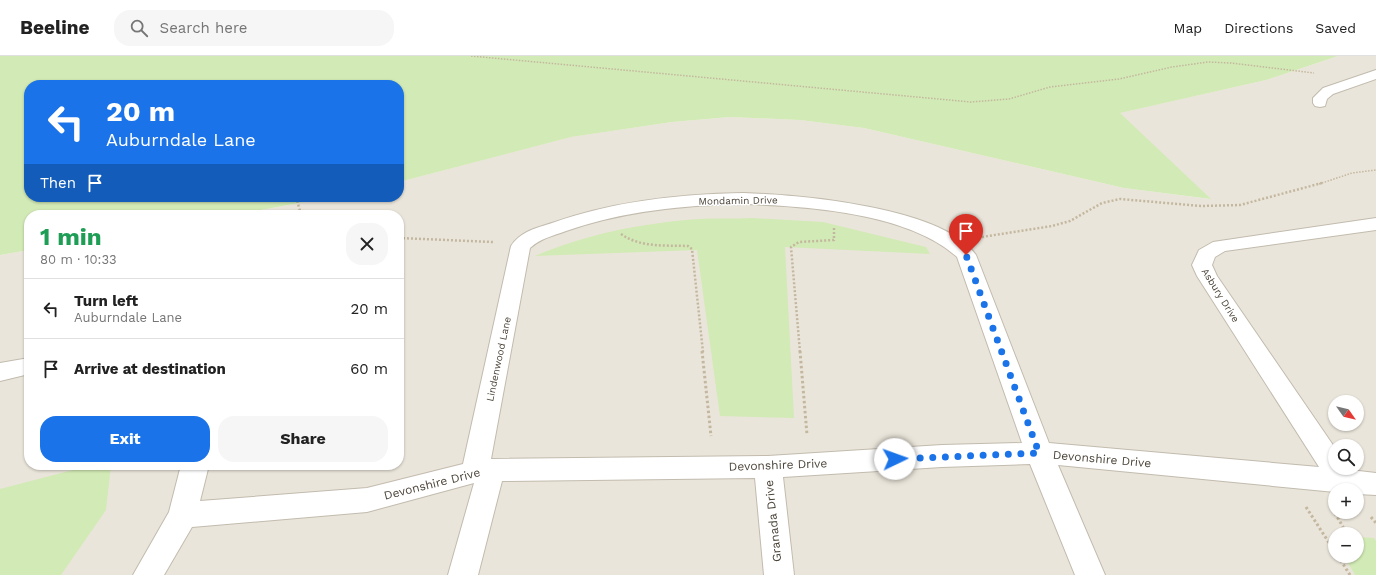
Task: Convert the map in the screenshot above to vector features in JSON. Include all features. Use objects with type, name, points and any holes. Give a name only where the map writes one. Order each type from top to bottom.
[{"type":"street","points":[[1320,103],[1320,98],[1328,91],[1376,74]]},
{"type":"street","name":"Mondamin Drive","points":[[521,246],[532,236],[580,219],[636,206],[711,198],[767,198],[813,202],[873,213],[928,228],[955,244],[966,255],[1039,453],[1090,575]]},
{"type":"street","name":"Asbury Drive","points":[[1342,481],[1207,276],[1202,265],[1206,254],[1220,246],[1376,224]]},
{"type":"street","name":"Lindenwood Lane","points":[[463,575],[483,471],[521,246]]},
{"type":"street","points":[[0,372],[24,367]]},
{"type":"street","name":"Devonshire Drive","points":[[183,515],[367,500],[483,471],[768,467],[942,456],[1039,453],[1376,484]]},
{"type":"street","name":"Granada Drive","points":[[768,467],[779,575]]},
{"type":"street","points":[[148,575],[183,515],[194,470]]},
{"type":"path","points":[[471,56],[971,102],[1009,99],[1050,87],[1119,79],[1172,67],[1208,62],[1232,63],[1319,73]]},
{"type":"path","points":[[807,435],[792,247],[799,242],[834,240],[834,221]]},
{"type":"path","points":[[618,232],[629,241],[652,245],[688,246],[692,249],[711,436]]},
{"type":"path","points":[[1284,475],[1328,541]]},
{"type":"path","points":[[1371,516],[1376,523]]},
{"type":"path","points":[[1342,563],[1350,575]]},
{"type":"shaded area","points":[[1338,56],[1376,56],[1376,575],[0,575],[0,255],[24,251],[24,470],[404,470],[404,210],[260,210],[304,202],[404,202],[404,181],[570,137],[672,122],[730,117],[800,120],[864,128],[1124,188],[1210,199],[1119,113],[1266,80]]},
{"type":"green space","points":[[0,56],[1338,56],[1266,80],[1120,113],[1211,199],[1124,188],[864,128],[800,120],[730,117],[672,122],[571,137],[404,181],[404,80],[24,80],[24,202],[304,202],[260,210],[24,210],[24,251],[0,255]]},
{"type":"green space","points":[[752,218],[823,222],[926,247],[930,254],[785,247],[794,418],[720,416],[697,250],[535,256],[555,248],[595,236],[657,223],[699,219]]},
{"type":"green space","points":[[73,470],[110,470],[106,510],[61,575],[0,575],[0,489]]},
{"type":"green space","points":[[1364,537],[1374,538],[1376,541],[1376,575],[1355,575],[1348,563],[1364,563]]},
{"type":"route","points":[[895,459],[1039,453],[966,255]]}]
